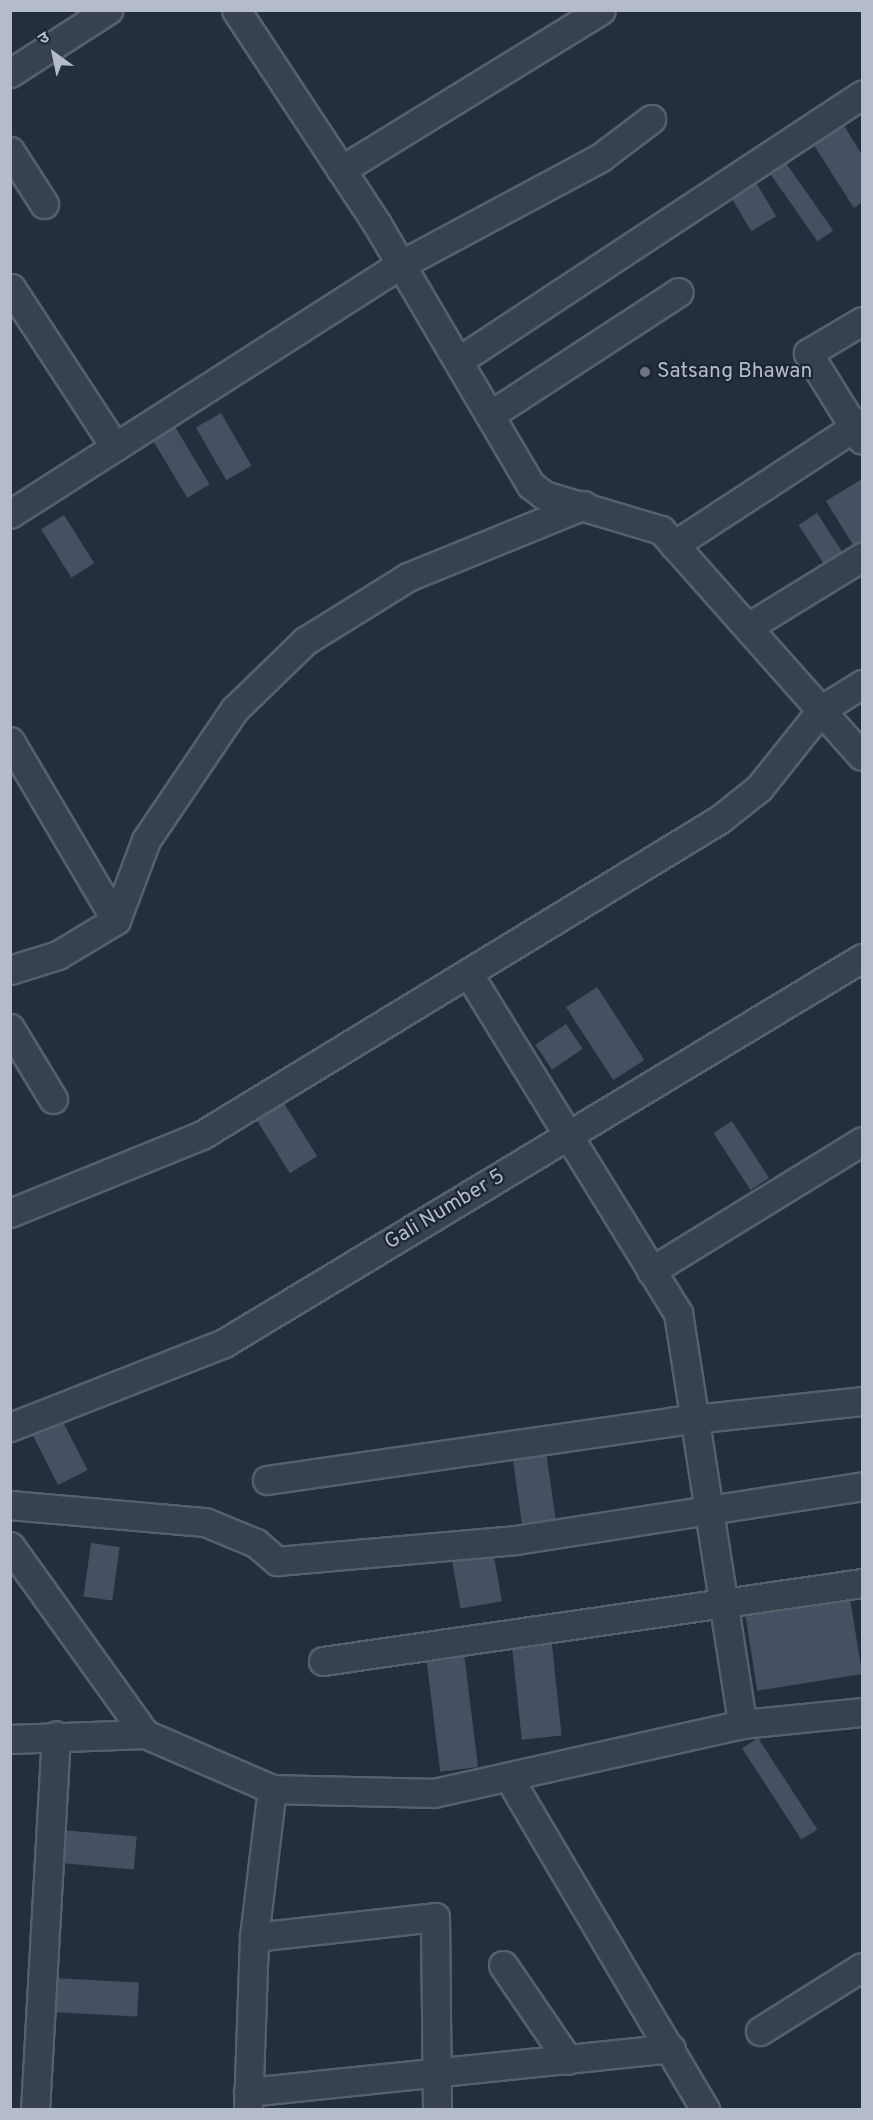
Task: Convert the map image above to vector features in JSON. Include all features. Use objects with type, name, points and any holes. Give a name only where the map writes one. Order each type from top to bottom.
[{"type":"street","points":[[10,73],[108,10]]},
{"type":"street","points":[[236,10],[341,170],[531,485],[544,495],[646,521],[674,544],[862,756]]},
{"type":"street","points":[[341,170],[601,10]]},
{"type":"street","points":[[458,361],[767,154],[862,95]]},
{"type":"street","points":[[10,514],[400,265],[601,157],[651,118]]},
{"type":"street","points":[[10,151],[44,204]]},
{"type":"street","points":[[11,288],[115,447]]},
{"type":"street","points":[[490,415],[679,292]]},
{"type":"street","points":[[674,544],[860,430],[808,353],[862,321]]},
{"type":"street","points":[[10,970],[57,955],[116,920],[146,840],[234,710],[305,640],[408,577],[584,506]]},
{"type":"street","points":[[748,627],[862,557]]},
{"type":"street","points":[[10,1213],[202,1135],[720,819],[759,788],[822,709],[862,684]]},
{"type":"street","points":[[10,741],[116,920]]},
{"type":"street","name":"Gali Number 5","points":[[10,1426],[224,1342],[862,958]]},
{"type":"street","points":[[468,973],[571,1135],[678,1313],[725,1600],[742,1724]]},
{"type":"street","points":[[10,1028],[53,1099]]},
{"type":"street","points":[[651,1271],[862,1141]]},
{"type":"street","points":[[267,1480],[695,1420],[862,1401]]},
{"type":"street","points":[[10,1505],[205,1522],[256,1543],[277,1561],[515,1540],[862,1486]]},
{"type":"street","points":[[10,1546],[146,1734]]},
{"type":"street","points":[[323,1661],[725,1600],[862,1583]]},
{"type":"street","points":[[10,1739],[146,1734],[272,1789],[434,1793],[742,1724],[859,1718]]},
{"type":"street","points":[[35,2109],[56,1736]]},
{"type":"street","points":[[509,1778],[671,2048],[705,2109]]},
{"type":"street","points":[[272,1789],[254,1937],[248,2101],[438,2075],[671,2048]]},
{"type":"street","points":[[254,1937],[435,1917],[437,2109]]},
{"type":"street","points":[[503,1965],[568,2060]]},
{"type":"street","points":[[760,2031],[862,1967]]},
{"type":"building","points":[[838,116],[862,155],[862,202],[854,208],[808,136]]},
{"type":"building","points":[[781,156],[833,231],[818,241],[765,167]]},
{"type":"building","points":[[752,176],[776,216],[751,231],[727,191]]},
{"type":"building","points":[[221,413],[251,466],[226,480],[196,428]]},
{"type":"building","points":[[171,420],[210,484],[187,498],[149,433]]},
{"type":"building","points":[[862,479],[862,543],[855,548],[826,501]]},
{"type":"building","points":[[817,513],[843,553],[825,565],[799,525]]},
{"type":"building","points":[[64,515],[94,563],[71,578],[41,529]]},
{"type":"building","points":[[597,987],[644,1060],[613,1080],[566,1007]]},
{"type":"building","points":[[566,1024],[583,1049],[552,1070],[535,1045]]},
{"type":"building","points":[[280,1097],[317,1156],[290,1173],[253,1114]]},
{"type":"building","points":[[732,1121],[769,1178],[751,1190],[714,1133]]},
{"type":"building","points":[[58,1412],[88,1470],[58,1485],[29,1427]]},
{"type":"building","points":[[546,1451],[556,1521],[522,1526],[512,1456]]},
{"type":"building","points":[[91,1543],[120,1547],[112,1601],[83,1596]]},
{"type":"building","points":[[493,1551],[502,1601],[460,1609],[452,1558]]},
{"type":"building","points":[[850,1598],[862,1674],[757,1691],[745,1615]]},
{"type":"building","points":[[551,1635],[562,1735],[522,1740],[511,1639]]},
{"type":"building","points":[[463,1645],[478,1767],[440,1772],[425,1650]]},
{"type":"building","points":[[758,1738],[817,1829],[801,1840],[742,1748]]},
{"type":"building","points":[[61,1830],[137,1837],[134,1869],[58,1863]]},
{"type":"building","points":[[53,1978],[139,1983],[137,2016],[51,2012]]},
{"type":"place","name":"Satsang Bhawan","points":[[645,372]]}]
